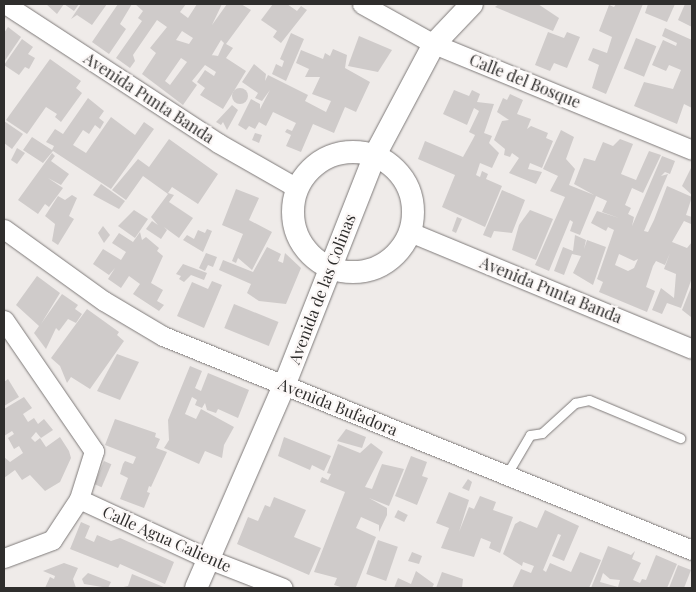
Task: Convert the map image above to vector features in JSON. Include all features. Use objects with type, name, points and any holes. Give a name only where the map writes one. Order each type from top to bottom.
[{"type":"street","name":"Avenida Punta Banda","points":[[5,4],[218,144],[297,188]]},
{"type":"street","name":"Calle del Bosque","points":[[362,4],[434,44],[692,150]]},
{"type":"street","name":"Avenida de las Colinas","points":[[196,588],[211,560],[284,386],[375,155],[434,44],[472,4]]},
{"type":"street","points":[[352,151],[375,155],[395,168],[408,187],[413,209],[410,232],[402,246],[377,267],[362,272],[329,268],[310,255],[296,235],[292,211],[297,188],[310,168],[330,156],[352,151]]},
{"type":"street","name":"Avenida Bufadora","points":[[4,229],[104,301],[163,336],[692,550]]},
{"type":"street","name":"Avenida Punta Banda","points":[[410,232],[692,349]]},
{"type":"street","points":[[4,320],[94,451],[79,499],[52,540],[4,558]]},
{"type":"street","name":"Calle Agua Caliente","points":[[79,499],[211,560],[283,588]]},
{"type":"lane","points":[[507,474],[530,435],[542,433],[575,403],[589,400],[680,438]]},
{"type":"building","points":[[46,4],[64,4],[57,14]]},
{"type":"building","points":[[64,4],[79,4],[74,11]]},
{"type":"building","points":[[81,4],[107,4],[92,25],[77,15],[71,19]]},
{"type":"building","points":[[118,4],[132,4],[120,24],[126,29],[109,54],[92,42]]},
{"type":"building","points":[[135,4],[186,4],[180,12],[188,18],[197,4],[222,4],[212,25],[227,4],[241,4],[251,10],[226,44],[233,48],[226,58],[246,71],[223,109],[200,95],[205,88],[197,82],[205,70],[214,76],[216,72],[205,65],[192,81],[197,85],[183,105],[142,74],[156,53],[150,48],[167,27],[157,20],[133,55],[135,61],[130,68],[116,58],[142,21],[138,18],[143,11]],"holes":[[[182,31],[193,38],[189,44],[176,40]],[[221,40],[224,43],[218,56],[212,55]],[[181,58],[187,62],[170,85],[165,81]]]},
{"type":"building","points":[[273,4],[287,4],[297,11],[301,6],[307,10],[281,43],[273,37],[277,31],[261,20]]},
{"type":"building","points":[[499,4],[538,4],[559,18],[553,31],[495,7]]},
{"type":"building","points":[[616,4],[643,4],[606,94],[592,88],[599,65],[588,60],[593,48],[607,53],[612,37],[599,31],[609,5],[614,7]]},
{"type":"building","points":[[648,4],[675,4],[667,22],[645,13]]},
{"type":"building","points":[[685,4],[692,4],[692,27],[678,20]]},
{"type":"building","points":[[8,27],[21,37],[4,62],[4,33]]},
{"type":"building","points":[[665,28],[692,40],[692,108],[684,104],[677,124],[634,106],[644,82],[673,89],[681,70],[669,65],[666,71],[652,65],[663,40],[676,46],[677,43],[662,36]]},
{"type":"building","points":[[548,32],[564,38],[567,32],[580,37],[567,68],[554,63],[550,71],[535,65]]},
{"type":"building","points":[[291,33],[304,39],[286,81],[272,74],[276,64],[282,67],[284,61],[280,59]]},
{"type":"building","points":[[359,36],[392,50],[378,72],[348,66]]},
{"type":"building","points":[[636,38],[656,46],[644,77],[624,69]]},
{"type":"building","points":[[22,39],[33,47],[28,54],[35,58],[29,69],[25,67],[19,75],[4,65]]},
{"type":"building","points":[[333,49],[347,55],[345,68],[370,82],[356,112],[345,107],[334,133],[313,124],[301,152],[286,146],[291,135],[285,132],[287,129],[292,131],[296,123],[273,112],[266,126],[259,122],[255,129],[249,126],[246,130],[238,125],[251,99],[260,104],[260,109],[270,90],[262,101],[255,98],[258,93],[242,82],[254,64],[266,74],[265,81],[268,75],[308,95],[305,101],[326,112],[331,101],[312,94],[320,77],[305,77],[309,69],[296,63],[301,50],[323,59],[325,53],[330,56]]},
{"type":"building","points":[[50,59],[81,81],[76,88],[82,93],[61,122],[55,117],[57,114],[46,107],[27,134],[6,120]]},
{"type":"building","points":[[237,88],[243,88],[248,93],[246,102],[237,104],[232,99],[232,93]]},
{"type":"building","points":[[454,90],[469,96],[472,90],[480,94],[477,102],[494,104],[484,133],[492,136],[489,143],[499,153],[492,168],[480,163],[476,175],[480,177],[482,171],[488,174],[486,179],[502,186],[485,227],[442,207],[455,175],[418,159],[425,141],[463,157],[473,139],[475,135],[469,132],[479,111],[474,108],[467,125],[443,114]]},
{"type":"building","points":[[510,94],[523,100],[517,114],[531,119],[527,129],[531,126],[548,133],[546,138],[553,141],[542,168],[530,163],[528,169],[542,172],[536,184],[509,173],[519,158],[512,153],[510,157],[504,155],[505,149],[494,140],[502,121],[509,120],[497,112],[503,98],[507,100]]},
{"type":"building","points":[[88,98],[104,111],[99,118],[104,122],[100,129],[95,125],[89,134],[83,130],[73,145],[86,153],[111,117],[135,135],[144,122],[154,129],[111,189],[53,151],[43,163],[23,150],[32,137],[52,150],[54,146],[46,142],[55,129],[63,134]]},
{"type":"building","points":[[232,105],[238,110],[227,130],[223,122],[221,125],[216,122]]},
{"type":"building","points":[[4,121],[23,134],[12,149],[4,143]]},
{"type":"building","points":[[561,130],[574,137],[566,159],[575,169],[569,185],[594,195],[574,184],[584,158],[595,161],[603,142],[613,146],[620,139],[633,144],[621,174],[636,180],[649,151],[661,155],[643,193],[632,188],[625,205],[631,208],[628,214],[634,217],[632,226],[662,156],[675,161],[670,174],[665,172],[661,176],[668,174],[644,231],[648,232],[667,186],[692,197],[686,215],[692,217],[691,224],[684,221],[672,242],[687,248],[692,242],[692,278],[681,308],[667,303],[662,314],[652,310],[661,288],[674,298],[676,274],[664,269],[670,253],[665,265],[656,261],[653,266],[646,287],[655,291],[647,312],[599,292],[603,282],[597,279],[614,230],[608,227],[606,231],[591,223],[597,211],[619,218],[602,212],[607,201],[596,196],[580,235],[570,231],[573,222],[570,220],[549,271],[535,265],[565,197],[550,191],[558,176],[543,169]],"holes":[[[619,254],[634,261],[638,259],[634,268],[628,271],[615,265]]]},
{"type":"building","points":[[255,133],[262,135],[259,143],[252,140]]},
{"type":"building","points":[[169,139],[218,174],[198,204],[172,187],[168,193],[174,195],[169,202],[193,218],[179,238],[164,227],[167,230],[161,239],[146,229],[152,221],[158,225],[151,217],[168,194],[143,176],[126,200],[112,190],[138,159],[149,167]]},
{"type":"building","points":[[17,148],[25,153],[17,164],[11,160]]},
{"type":"building","points":[[52,153],[55,156],[51,161],[69,174],[61,185],[48,178],[63,188],[49,207],[45,204],[38,214],[18,200]]},
{"type":"building","points":[[692,168],[692,195],[682,186]]},
{"type":"building","points":[[101,184],[125,201],[119,209],[93,195]]},
{"type":"building","points":[[236,189],[259,198],[249,220],[272,232],[252,270],[238,258],[236,263],[232,261],[243,234],[222,225]]},
{"type":"building","points":[[502,190],[525,200],[512,233],[494,231],[491,238],[483,235]]},
{"type":"building","points":[[72,195],[77,198],[69,216],[74,219],[58,245],[52,241],[55,224],[45,216],[58,196],[65,200]]},
{"type":"building","points":[[134,210],[148,219],[135,238],[118,226]]},
{"type":"building","points":[[530,210],[553,219],[536,260],[512,250],[519,225]]},
{"type":"building","points":[[457,217],[462,219],[456,233],[452,231]]},
{"type":"building","points":[[103,226],[110,235],[104,243],[98,233]]},
{"type":"building","points":[[207,229],[212,231],[203,252],[183,240],[187,235],[194,239],[198,230],[205,233]]},
{"type":"building","points":[[140,232],[142,240],[146,237],[159,248],[157,251],[163,256],[151,283],[163,290],[157,301],[164,305],[159,311],[133,294],[140,284],[129,276],[121,288],[108,279],[115,268],[109,275],[93,264],[103,249],[121,260],[126,252],[112,243],[119,233],[133,242]]},
{"type":"building","points":[[575,235],[586,240],[584,249],[587,240],[606,247],[593,285],[573,273],[581,256],[572,254],[564,275],[554,271],[563,247],[573,251]]},
{"type":"building","points":[[267,247],[281,254],[278,261],[283,263],[285,253],[301,268],[286,304],[259,301],[247,293],[251,284],[219,270],[223,260],[253,272]]},
{"type":"building","points":[[206,253],[217,257],[213,267],[208,265],[205,271],[199,268]]},
{"type":"building","points":[[183,264],[207,273],[204,280],[191,275],[184,282],[179,279],[181,276],[176,274]]},
{"type":"building","points":[[37,276],[60,293],[41,324],[62,294],[78,305],[75,309],[82,314],[76,323],[68,319],[59,331],[56,328],[46,349],[34,333],[39,326],[16,305]]},
{"type":"building","points":[[212,281],[222,285],[204,328],[177,316],[192,282],[208,289]]},
{"type":"building","points":[[692,285],[692,316],[691,317],[682,310]]},
{"type":"building","points":[[234,304],[279,322],[269,346],[224,328]]},
{"type":"building","points":[[87,309],[119,332],[117,335],[124,341],[90,389],[71,377],[67,383],[60,366],[51,358]]},
{"type":"building","points":[[117,354],[139,362],[120,400],[97,391]]},
{"type":"building","points":[[190,366],[202,371],[195,388],[201,391],[208,373],[249,390],[238,418],[218,409],[216,413],[207,410],[205,403],[202,408],[195,405],[197,400],[192,397],[185,414],[196,419],[201,409],[234,427],[224,445],[222,458],[205,451],[199,464],[164,448],[169,440],[168,420]]},
{"type":"building","points":[[8,379],[19,397],[4,406],[4,382]]},
{"type":"building","points":[[24,397],[32,408],[23,414],[28,422],[34,418],[38,424],[44,419],[53,430],[41,438],[36,432],[31,438],[35,442],[40,438],[46,447],[60,437],[71,458],[60,482],[45,491],[30,475],[22,480],[15,470],[4,478],[4,457],[10,462],[23,453],[19,446],[14,449],[8,438],[14,434],[12,431],[4,436],[4,409]]},
{"type":"building","points":[[115,419],[156,433],[155,437],[160,439],[156,448],[167,452],[151,487],[149,486],[147,492],[150,493],[144,508],[120,499],[128,478],[120,474],[123,464],[125,461],[133,464],[136,457],[105,445]]},
{"type":"building","points":[[346,429],[366,437],[362,448],[337,441]]},
{"type":"building","points":[[284,437],[331,456],[324,471],[312,465],[310,470],[278,456]]},
{"type":"building","points":[[371,443],[383,452],[365,487],[372,489],[382,464],[404,469],[389,506],[369,498],[387,508],[387,515],[379,532],[379,525],[361,517],[356,528],[376,537],[356,587],[344,588],[334,585],[337,578],[314,572],[345,492],[320,482],[322,477],[328,480],[331,474],[327,473],[338,444],[360,453]]},
{"type":"building","points":[[411,456],[427,462],[422,476],[428,478],[417,505],[395,496]]},
{"type":"building","points":[[104,461],[111,464],[102,487],[94,484]]},
{"type":"building","points":[[468,479],[472,482],[469,491],[462,488]]},
{"type":"building","points":[[449,492],[469,500],[459,532],[469,507],[474,509],[480,496],[496,502],[493,510],[513,517],[500,553],[489,548],[491,542],[481,538],[474,557],[441,548],[449,528],[436,523]]},
{"type":"building","points":[[274,497],[306,510],[294,537],[321,548],[309,575],[237,544],[248,517],[258,521],[265,505],[270,507]]},
{"type":"building","points":[[398,510],[408,515],[404,522],[394,517]]},
{"type":"building","points":[[545,510],[579,526],[564,561],[552,556],[561,535],[558,534],[543,570],[546,572],[550,563],[571,572],[580,552],[601,560],[589,588],[512,588],[521,569],[531,573],[534,566],[523,562],[522,566],[503,554],[515,524],[520,521],[537,528]]},
{"type":"building","points":[[81,522],[90,526],[85,538],[94,542],[97,535],[111,541],[120,538],[174,562],[165,584],[120,564],[118,568],[70,549]]},
{"type":"building","points":[[378,540],[398,547],[386,581],[366,574]]},
{"type":"building","points":[[608,546],[631,555],[635,551],[632,559],[641,563],[633,580],[640,583],[642,579],[646,580],[656,555],[677,564],[667,588],[591,588]],"holes":[[[603,573],[610,579],[620,580],[618,587],[600,582]]]},
{"type":"building","points":[[412,552],[422,556],[419,564],[408,561]]},
{"type":"building","points":[[64,563],[78,568],[73,579],[76,588],[45,588],[50,577],[54,579],[55,576],[43,571]]},
{"type":"building","points":[[678,565],[691,570],[684,588],[669,588]]},
{"type":"building","points":[[416,571],[434,584],[432,588],[394,588],[398,578],[411,584]]},
{"type":"building","points":[[442,572],[463,579],[462,588],[436,588]]},
{"type":"building","points":[[88,573],[111,582],[108,588],[84,584],[82,579]]},
{"type":"building","points":[[132,574],[166,588],[119,588],[128,586]]}]
